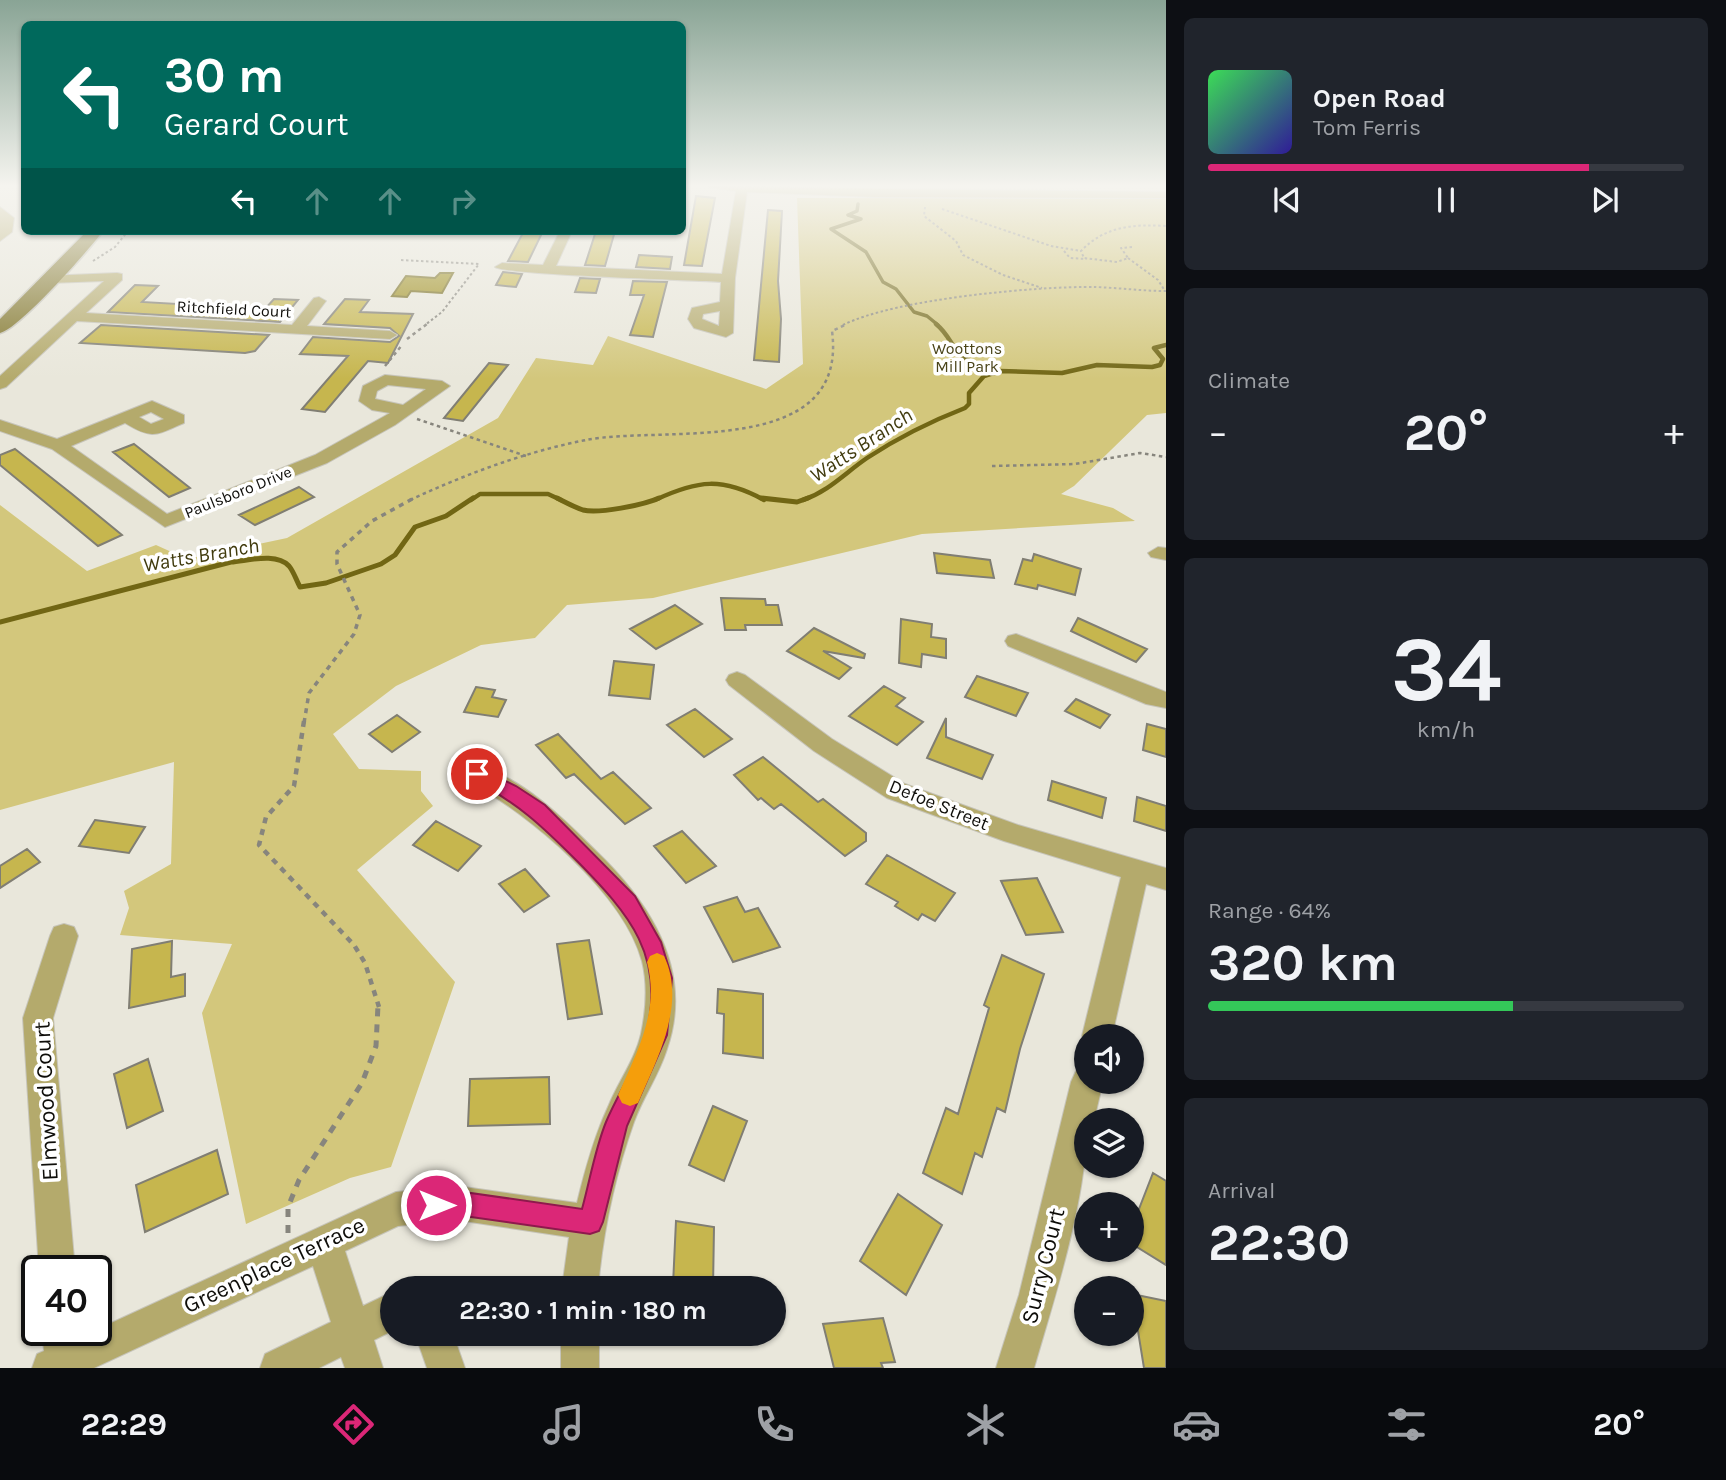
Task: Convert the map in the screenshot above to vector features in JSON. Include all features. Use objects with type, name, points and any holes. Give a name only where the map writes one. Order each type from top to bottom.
[{"type":"main road","points":[[0,328],[76,251]]},
{"type":"street","points":[[547,270],[556,251]]},
{"type":"street","points":[[727,305],[733,251]]},
{"type":"street","points":[[502,267],[729,278]]},
{"type":"street","points":[[53,276],[103,273],[117,277]]},
{"type":"street","points":[[53,276],[117,277]]},
{"type":"street","points":[[0,384],[117,277]]},
{"type":"street","points":[[296,330],[319,301]]},
{"type":"street","name":"Ritchfield Court","points":[[75,317],[390,335]]},
{"type":"street","points":[[385,380],[369,389],[367,401],[378,407],[403,412]]},
{"type":"street","name":"Paulsboro Drive","points":[[0,425],[58,445],[165,521],[321,459],[403,412],[442,386],[385,380]]},
{"type":"street","points":[[58,445],[126,417]]},
{"type":"street","points":[[1016,641],[1166,700]]},
{"type":"street","name":"Defoe Street","points":[[737,680],[823,745],[896,791],[1013,834],[1166,879]]},
{"type":"street","points":[[477,774],[509,790],[538,810],[629,901],[651,942],[661,978],[656,1035],[616,1126],[590,1222],[582,1276]]},
{"type":"street","points":[[1100,1024],[1136,870]]},
{"type":"street","name":"Elmwood Court","points":[[56,1255],[38,1018],[64,936]]},
{"type":"street","name":"Surry Court","points":[[1015,1368],[1037,1295],[1084,1094]]},
{"type":"street","name":"Greenplace Terrace","points":[[59,1353],[309,1249],[396,1209],[457,1203],[590,1222]]},
{"type":"street","points":[[309,1249],[352,1331],[364,1368]]},
{"type":"street","points":[[279,1368],[380,1317]]},
{"type":"street","points":[[439,1346],[446,1368]]},
{"type":"street","points":[[580,1346],[580,1368]]},
{"type":"path","points":[[80,273],[88,264],[109,251]]},
{"type":"path","points":[[961,251],[963,255],[1044,289]]},
{"type":"path","points":[[1064,251],[1082,251],[1088,259]]},
{"type":"path","points":[[1064,251],[1070,258],[1117,262],[1128,258]]},
{"type":"path","points":[[1123,251],[1128,258],[1158,280],[1166,291]]},
{"type":"path","points":[[385,380],[384,367],[403,343],[442,312],[479,264],[401,260]]},
{"type":"path","points":[[1021,292],[1023,282]]},
{"type":"path","points":[[309,1249],[286,1227],[290,1193],[337,1127],[367,1076],[379,1029],[377,990],[364,962],[323,906],[278,869],[260,845],[266,817],[294,786],[309,693],[354,634],[360,615],[341,570],[337,552],[375,518],[460,480],[590,438],[718,430],[782,419],[810,401],[828,382],[832,369],[832,331],[857,318],[1044,289],[1087,286],[1166,291]]},
{"type":"path","points":[[403,412],[528,457]]},
{"type":"path","points":[[992,466],[1084,463],[1125,452],[1146,451],[1166,457]]},
{"type":"green space","name":"Woottons Mill Park","points":[[799,251],[1166,251],[1166,413],[1147,415],[1074,486],[1061,494],[1113,508],[1135,521],[922,534],[653,598],[567,605],[535,638],[481,645],[396,686],[333,734],[359,769],[421,771],[421,791],[433,806],[357,870],[455,982],[391,1167],[350,1178],[246,1224],[202,1013],[232,944],[120,935],[129,908],[124,891],[171,864],[174,762],[0,810],[0,505],[87,571],[156,545],[187,559],[287,538],[498,418],[536,358],[593,365],[608,336],[766,389],[803,364]]},
{"type":"shaded area","points":[[440,273],[453,273],[442,293],[411,291],[407,297],[392,296],[406,276],[435,278]]},
{"type":"building","points":[[513,251],[533,251],[528,262],[508,261]]},
{"type":"building","points":[[590,251],[609,251],[605,266],[585,265]]},
{"type":"building","points":[[686,251],[705,251],[702,266],[684,265]]},
{"type":"building","points":[[764,251],[780,251],[779,362],[754,360]]},
{"type":"building","points":[[639,255],[672,257],[670,269],[636,267]]},
{"type":"building","points":[[503,272],[522,274],[516,287],[496,285]]},
{"type":"building","points":[[580,278],[600,279],[596,293],[575,292]]},
{"type":"building","points":[[633,281],[667,282],[653,337],[630,335],[644,295],[630,295]]},
{"type":"building","points":[[135,285],[158,286],[142,302],[265,309],[274,299],[298,300],[280,322],[108,312]]},
{"type":"building","points":[[345,299],[369,300],[360,312],[413,314],[388,363],[368,361],[325,412],[302,409],[348,356],[300,354],[313,337],[390,342],[399,336],[390,328],[324,324]]},
{"type":"building","points":[[101,325],[269,335],[255,351],[245,353],[80,343]]},
{"type":"building","points":[[489,363],[508,365],[463,421],[444,418]]},
{"type":"building","points":[[134,444],[190,488],[169,497],[113,452]]},
{"type":"building","points":[[15,449],[122,535],[98,546],[0,465],[0,455]]},
{"type":"building","points":[[299,487],[314,497],[255,525],[239,515]]},
{"type":"building","points":[[934,553],[990,560],[994,578],[937,573]]},
{"type":"building","points":[[1034,554],[1081,569],[1075,595],[1038,585],[1037,589],[1015,584],[1023,559],[1032,561]]},
{"type":"building","points":[[721,598],[765,599],[766,605],[778,605],[782,625],[745,625],[746,630],[725,630]]},
{"type":"building","points":[[675,605],[702,624],[656,649],[630,629]]},
{"type":"building","points":[[1078,618],[1147,649],[1136,662],[1071,631]]},
{"type":"building","points":[[901,619],[932,624],[931,637],[946,639],[946,658],[922,654],[921,667],[899,663]]},
{"type":"building","points":[[814,628],[865,654],[864,658],[823,651],[851,668],[839,679],[787,651]]},
{"type":"building","points":[[614,661],[654,665],[650,699],[609,695]]},
{"type":"building","points":[[977,676],[1028,693],[1016,716],[965,697]]},
{"type":"building","points":[[884,686],[905,698],[896,706],[923,722],[897,745],[849,716]]},
{"type":"building","points":[[476,687],[495,690],[492,697],[506,700],[498,717],[464,712]]},
{"type":"building","points":[[1076,699],[1110,715],[1100,728],[1065,711]]},
{"type":"building","points":[[695,709],[732,739],[704,757],[667,725]]},
{"type":"building","points":[[397,715],[420,732],[392,752],[369,734]]},
{"type":"building","points":[[946,718],[946,737],[993,755],[982,779],[927,758]]},
{"type":"building","points":[[1147,724],[1166,729],[1166,757],[1143,750]]},
{"type":"building","points":[[558,734],[601,779],[613,772],[651,808],[625,824],[574,774],[566,778],[536,745]]},
{"type":"building","points":[[763,757],[818,802],[823,799],[866,833],[866,841],[845,856],[781,804],[774,809],[761,798],[758,800],[734,775]]},
{"type":"building","points":[[1052,781],[1106,798],[1102,818],[1048,800]]},
{"type":"building","points":[[1137,797],[1166,806],[1166,831],[1134,821]]},
{"type":"building","points":[[95,820],[145,827],[129,853],[79,846]]},
{"type":"building","points":[[436,821],[481,846],[458,871],[413,845]]},
{"type":"building","points":[[682,831],[716,866],[686,883],[654,846]]},
{"type":"building","points":[[27,849],[40,862],[0,888],[0,866]]},
{"type":"building","points":[[887,855],[955,893],[935,921],[922,914],[918,920],[895,906],[898,902],[866,884]]},
{"type":"building","points":[[525,869],[549,896],[524,912],[499,884]]},
{"type":"building","points":[[1037,878],[1063,932],[1026,935],[1001,881]]},
{"type":"building","points":[[737,897],[745,912],[758,908],[780,947],[733,962],[704,907]]},
{"type":"building","points":[[589,940],[602,1014],[568,1019],[557,944]]},
{"type":"building","points":[[172,941],[171,977],[185,974],[185,996],[129,1008],[132,949]]},
{"type":"building","points":[[1002,955],[1044,974],[1020,1049],[1005,1112],[997,1108],[982,1157],[975,1153],[962,1194],[923,1173],[946,1108],[958,1114],[989,1008],[984,1005]]},
{"type":"building","points":[[718,989],[763,994],[763,1058],[723,1053],[724,1014],[717,1013]]},
{"type":"building","points":[[148,1059],[163,1111],[127,1128],[114,1074]]},
{"type":"building","points":[[549,1077],[550,1124],[468,1126],[470,1079]]},
{"type":"building","points":[[713,1106],[747,1121],[724,1181],[689,1165]]},
{"type":"building","points":[[217,1150],[228,1194],[145,1232],[136,1185]]},
{"type":"building","points":[[1153,1173],[1166,1181],[1166,1265],[1144,1251],[1144,1196]]},
{"type":"building","points":[[898,1194],[942,1225],[906,1295],[860,1261]]},
{"type":"building","points":[[676,1221],[714,1227],[713,1276],[673,1276]]},
{"type":"building","points":[[1144,1296],[1166,1301],[1166,1368],[1144,1368],[1140,1346],[1144,1346]]},
{"type":"building","points":[[883,1318],[895,1362],[881,1363],[883,1368],[834,1368],[823,1324]]},
{"type":"waterway","points":[[864,251],[883,282],[896,289],[914,312],[927,316],[938,325]]},
{"type":"waterway","points":[[936,324],[959,353],[988,374]]},
{"type":"waterway","name":"Watts Branch","points":[[805,499],[829,487],[891,443],[965,408],[969,404],[969,393],[984,376],[1000,371],[1062,373],[1097,365],[1152,367],[1160,365],[1163,359],[1154,348],[1166,345]]},
{"type":"waterway","name":"Watts Branch","points":[[655,500],[684,488],[710,484],[735,487],[764,500]]},
{"type":"waterway","name":"Watts Branch","points":[[471,500],[480,494],[548,494],[561,500]]},
{"type":"waterway","name":"Watts Branch","points":[[0,622],[231,562],[253,559],[269,558],[283,562],[291,568],[300,587],[326,583],[381,564],[395,555],[415,527],[446,516],[473,498]]},
{"type":"waterway","name":"Watts Branch","points":[[557,498],[590,511],[621,508],[659,498]]},
{"type":"waterway","name":"Watts Branch","points":[[761,498],[797,502],[805,499]]},
{"type":"slow traffic","points":[[630,1095],[656,1035],[661,978],[657,962]]},
{"type":"route","points":[[436,1205],[457,1203],[590,1222],[616,1126],[656,1035],[661,978],[651,942],[629,901],[538,810],[509,790],[477,774]]}]
